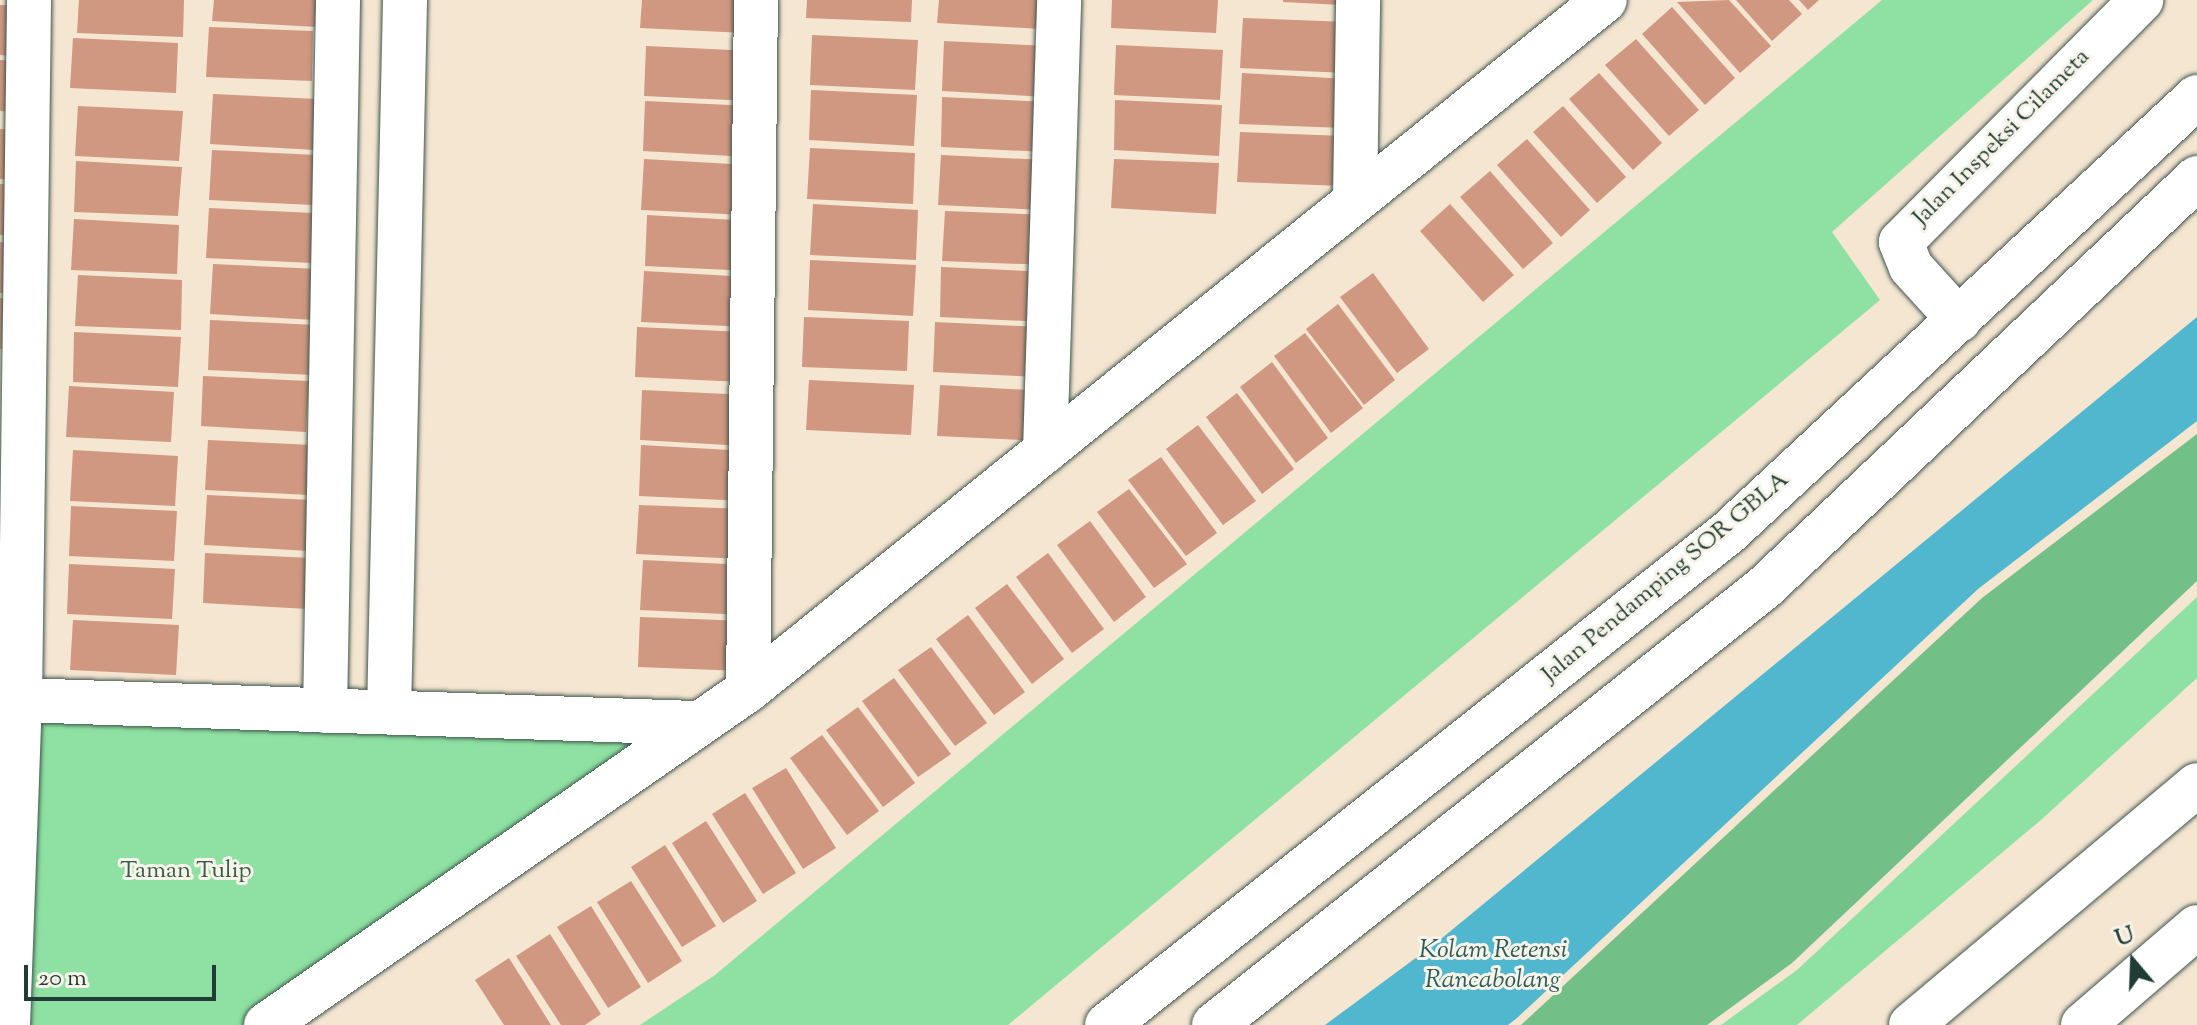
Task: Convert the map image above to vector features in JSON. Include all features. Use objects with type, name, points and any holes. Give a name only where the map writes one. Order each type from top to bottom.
[{"type":"main road","points":[[8,1025],[5,948],[20,700],[29,0]]},
{"type":"main road","points":[[325,711],[338,0]]},
{"type":"main road","points":[[389,712],[405,0]]},
{"type":"main road","points":[[748,690],[756,0]]},
{"type":"main road","points":[[1045,451],[1059,0]]},
{"type":"main road","points":[[1355,199],[1358,0]]},
{"type":"main road","points":[[266,1025],[694,723],[748,690],[1605,0]]},
{"type":"main road","name":"Jalan Inspeksi Cilameta","points":[[1959,320],[1911,267],[1901,242],[2141,0]]},
{"type":"main road","name":"Jalan Pendamping SOR GBLA","points":[[1107,1025],[1729,532],[2197,97]]},
{"type":"main road","points":[[1214,1025],[1765,587],[2197,178]]},
{"type":"main road","points":[[20,700],[694,723]]},
{"type":"main road","points":[[1911,1025],[2197,785]]},
{"type":"main road","points":[[2083,1025],[2197,927]]},
{"type":"green space","points":[[1882,0],[2093,0],[1832,232],[1880,300],[1008,1025],[640,1025],[715,975]]},
{"type":"green space","points":[[2197,434],[2197,581],[1792,963],[1707,1025],[1521,1025],[1982,598]]},
{"type":"green space","points":[[2197,597],[2197,678],[2042,819],[1797,1025],[1721,1025],[1797,970]]},
{"type":"green space","name":"Taman Tulip","points":[[34,714],[668,732],[249,1025],[21,1025]]},
{"type":"water","name":"Kolam Retensi Rancabolang","points":[[2197,317],[2197,421],[1978,589],[1517,1018],[1508,1025],[1325,1025],[1436,943]]},
{"type":"building","points":[[79,0],[184,0],[183,37],[77,33]]},
{"type":"building","points":[[214,0],[319,0],[317,27],[212,21]]},
{"type":"building","points":[[642,0],[747,0],[745,33],[640,28]]},
{"type":"building","points":[[807,0],[912,0],[911,22],[806,18]]},
{"type":"building","points":[[939,0],[1044,0],[1042,29],[937,23]]},
{"type":"building","points":[[1112,0],[1218,0],[1216,33],[1111,28]]},
{"type":"building","points":[[1342,0],[1342,5],[1283,2]]},
{"type":"building","points":[[1729,0],[1771,46],[1740,73],[1677,2]]},
{"type":"building","points":[[1736,0],[1789,0],[1802,14],[1772,41]]},
{"type":"building","points":[[1799,0],[1819,0],[1808,10]]},
{"type":"building","points":[[0,5],[27,6],[25,57],[0,55]]},
{"type":"building","points":[[1672,7],[1735,78],[1705,105],[1642,34]]},
{"type":"building","points":[[1243,18],[1348,22],[1345,73],[1240,68]]},
{"type":"building","points":[[209,27],[313,31],[312,81],[206,77]]},
{"type":"building","points":[[812,35],[918,40],[915,90],[810,85]]},
{"type":"building","points":[[73,38],[178,43],[176,93],[70,88]]},
{"type":"building","points":[[1636,39],[1699,110],[1669,136],[1605,65]]},
{"type":"building","points":[[944,41],[1050,46],[1047,97],[942,91]]},
{"type":"building","points":[[1116,45],[1223,50],[1220,100],[1114,95]]},
{"type":"building","points":[[646,46],[753,51],[750,101],[644,96]]},
{"type":"building","points":[[0,60],[21,61],[18,112],[0,111]]},
{"type":"building","points":[[1242,73],[1347,79],[1344,128],[1239,124]]},
{"type":"building","points":[[1599,73],[1662,143],[1633,170],[1569,99]]},
{"type":"building","points":[[811,90],[917,95],[914,146],[809,140]]},
{"type":"building","points":[[213,94],[318,99],[315,150],[210,144]]},
{"type":"building","points":[[942,97],[1049,102],[1046,152],[941,147]]},
{"type":"building","points":[[1115,100],[1222,105],[1219,156],[1114,150]]},
{"type":"building","points":[[645,101],[751,106],[749,157],[643,151]]},
{"type":"building","points":[[78,106],[183,111],[179,161],[75,156]]},
{"type":"building","points":[[1563,106],[1626,177],[1597,203],[1533,132]]},
{"type":"building","points":[[0,129],[24,130],[21,180],[0,179]]},
{"type":"building","points":[[1240,132],[1345,136],[1343,186],[1237,182]]},
{"type":"building","points":[[1527,139],[1590,210],[1561,237],[1497,165]]},
{"type":"building","points":[[810,148],[915,153],[913,204],[807,199]]},
{"type":"building","points":[[212,150],[317,155],[314,205],[209,200]]},
{"type":"building","points":[[941,155],[1046,160],[1043,210],[938,205]]},
{"type":"building","points":[[644,159],[749,165],[746,215],[641,210]]},
{"type":"building","points":[[1114,159],[1219,163],[1216,214],[1111,208]]},
{"type":"building","points":[[76,161],[182,167],[178,216],[74,212]]},
{"type":"building","points":[[1490,171],[1553,243],[1523,269],[1460,197]]},
{"type":"building","points":[[0,184],[23,185],[20,236],[0,235]]},
{"type":"building","points":[[813,204],[918,210],[916,260],[810,255]]},
{"type":"building","points":[[1450,204],[1514,275],[1483,302],[1420,231]]},
{"type":"building","points":[[209,208],[314,213],[312,263],[206,258]]},
{"type":"building","points":[[945,211],[1049,215],[1047,265],[942,261]]},
{"type":"building","points":[[647,215],[753,221],[750,271],[645,266]]},
{"type":"building","points":[[74,219],[179,225],[177,274],[71,270]]},
{"type":"building","points":[[0,242],[21,243],[19,293],[0,293]]},
{"type":"building","points":[[810,260],[916,265],[913,316],[808,310]]},
{"type":"building","points":[[213,264],[318,269],[315,320],[210,314]]},
{"type":"building","points":[[941,267],[1048,272],[1045,322],[940,317]]},
{"type":"building","points":[[644,271],[749,277],[748,327],[641,322]]},
{"type":"building","points":[[1373,273],[1429,349],[1397,373],[1340,297]]},
{"type":"building","points":[[78,275],[182,280],[181,330],[75,326]]},
{"type":"building","points":[[0,298],[18,299],[16,350],[0,349]]},
{"type":"building","points":[[1338,304],[1395,380],[1364,405],[1306,329]]},
{"type":"building","points":[[804,317],[909,321],[907,371],[802,367]]},
{"type":"building","points":[[210,320],[316,325],[313,375],[208,370]]},
{"type":"building","points":[[935,322],[1041,327],[1038,377],[933,372]]},
{"type":"building","points":[[637,327],[744,332],[741,382],[635,377]]},
{"type":"building","points":[[74,332],[181,337],[178,387],[73,382]]},
{"type":"building","points":[[1305,333],[1363,408],[1331,433],[1274,356]]},
{"type":"building","points":[[1272,362],[1328,438],[1296,463],[1240,387]]},
{"type":"building","points":[[203,376],[309,381],[306,432],[201,426]]},
{"type":"building","points":[[809,380],[914,385],[911,435],[806,430]]},
{"type":"building","points":[[940,385],[1045,391],[1042,441],[937,436]]},
{"type":"building","points":[[69,386],[174,392],[171,442],[66,437]]},
{"type":"building","points":[[642,390],[748,395],[745,446],[640,440]]},
{"type":"building","points":[[1237,393],[1294,469],[1262,494],[1206,417]]},
{"type":"building","points":[[1198,425],[1256,501],[1223,525],[1166,449]]},
{"type":"building","points":[[208,440],[313,445],[310,495],[205,490]]},
{"type":"building","points":[[641,445],[747,451],[744,501],[639,496]]},
{"type":"building","points":[[73,450],[178,456],[175,506],[70,501]]},
{"type":"building","points":[[1161,457],[1217,533],[1186,556],[1128,480]]},
{"type":"building","points":[[1129,489],[1187,564],[1154,588],[1097,512]]},
{"type":"building","points":[[207,495],[312,500],[309,551],[204,545]]},
{"type":"building","points":[[639,505],[744,509],[742,559],[636,554]]},
{"type":"building","points":[[71,506],[177,511],[174,561],[69,556]]},
{"type":"building","points":[[1090,521],[1146,597],[1114,622],[1057,545]]},
{"type":"building","points":[[205,553],[311,558],[308,609],[203,603]]},
{"type":"building","points":[[1048,553],[1104,629],[1072,653],[1016,577]]},
{"type":"building","points":[[643,560],[748,565],[745,615],[640,610]]},
{"type":"building","points":[[69,564],[175,569],[172,619],[67,614]]},
{"type":"building","points":[[1007,584],[1064,659],[1032,684],[975,608]]},
{"type":"building","points":[[968,615],[1025,692],[994,715],[936,639]]},
{"type":"building","points":[[640,617],[746,621],[743,671],[638,667]]},
{"type":"building","points":[[73,620],[179,625],[176,675],[70,670]]},
{"type":"building","points":[[931,647],[987,723],[955,746],[898,670]]},
{"type":"building","points":[[894,678],[951,754],[918,777],[862,701]]},
{"type":"building","points":[[858,707],[915,783],[883,807],[826,730]]},
{"type":"building","points":[[822,735],[879,811],[847,835],[790,758]]},
{"type":"building","points":[[786,768],[836,848],[803,869],[752,788]]},
{"type":"building","points":[[745,793],[796,873],[763,894],[712,814]]},
{"type":"building","points":[[706,821],[757,901],[723,923],[672,843]]},
{"type":"building","points":[[665,845],[716,926],[682,947],[631,867]]},
{"type":"building","points":[[631,881],[682,961],[648,983],[597,902]]},
{"type":"building","points":[[591,906],[641,987],[608,1008],[557,927]]},
{"type":"building","points":[[550,934],[601,1014],[585,1025],[561,1025],[516,956]]},
{"type":"building","points":[[509,958],[551,1025],[504,1025],[475,980]]}]
